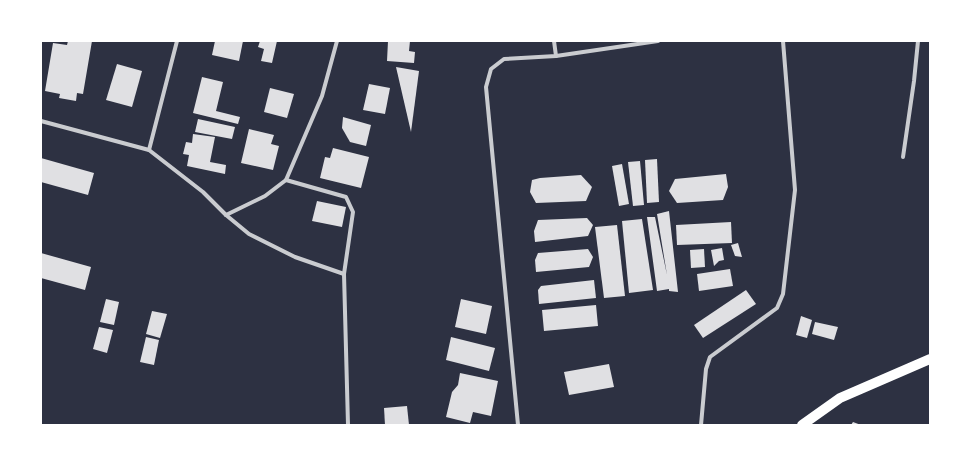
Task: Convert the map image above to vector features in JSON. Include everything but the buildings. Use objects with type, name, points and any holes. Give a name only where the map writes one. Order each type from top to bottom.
[{"type":"main road","points":[[802,425],[840,398],[930,359]]},
{"type":"street","points":[[149,150],[177,41]]},
{"type":"street","points":[[226,215],[265,196],[286,180],[322,96],[337,41]]},
{"type":"street","points":[[554,41],[556,56]]},
{"type":"street","points":[[518,425],[486,87],[491,69],[504,59],[556,56],[658,41]]},
{"type":"street","points":[[701,425],[706,369],[710,357],[777,308],[783,294],[795,190],[783,41]]},
{"type":"street","points":[[903,157],[918,41]]},
{"type":"street","points":[[41,121],[149,150],[203,192],[226,215],[249,234],[295,258],[344,274]]},
{"type":"street","points":[[286,180],[346,197],[353,212],[344,274],[348,425]]}]
